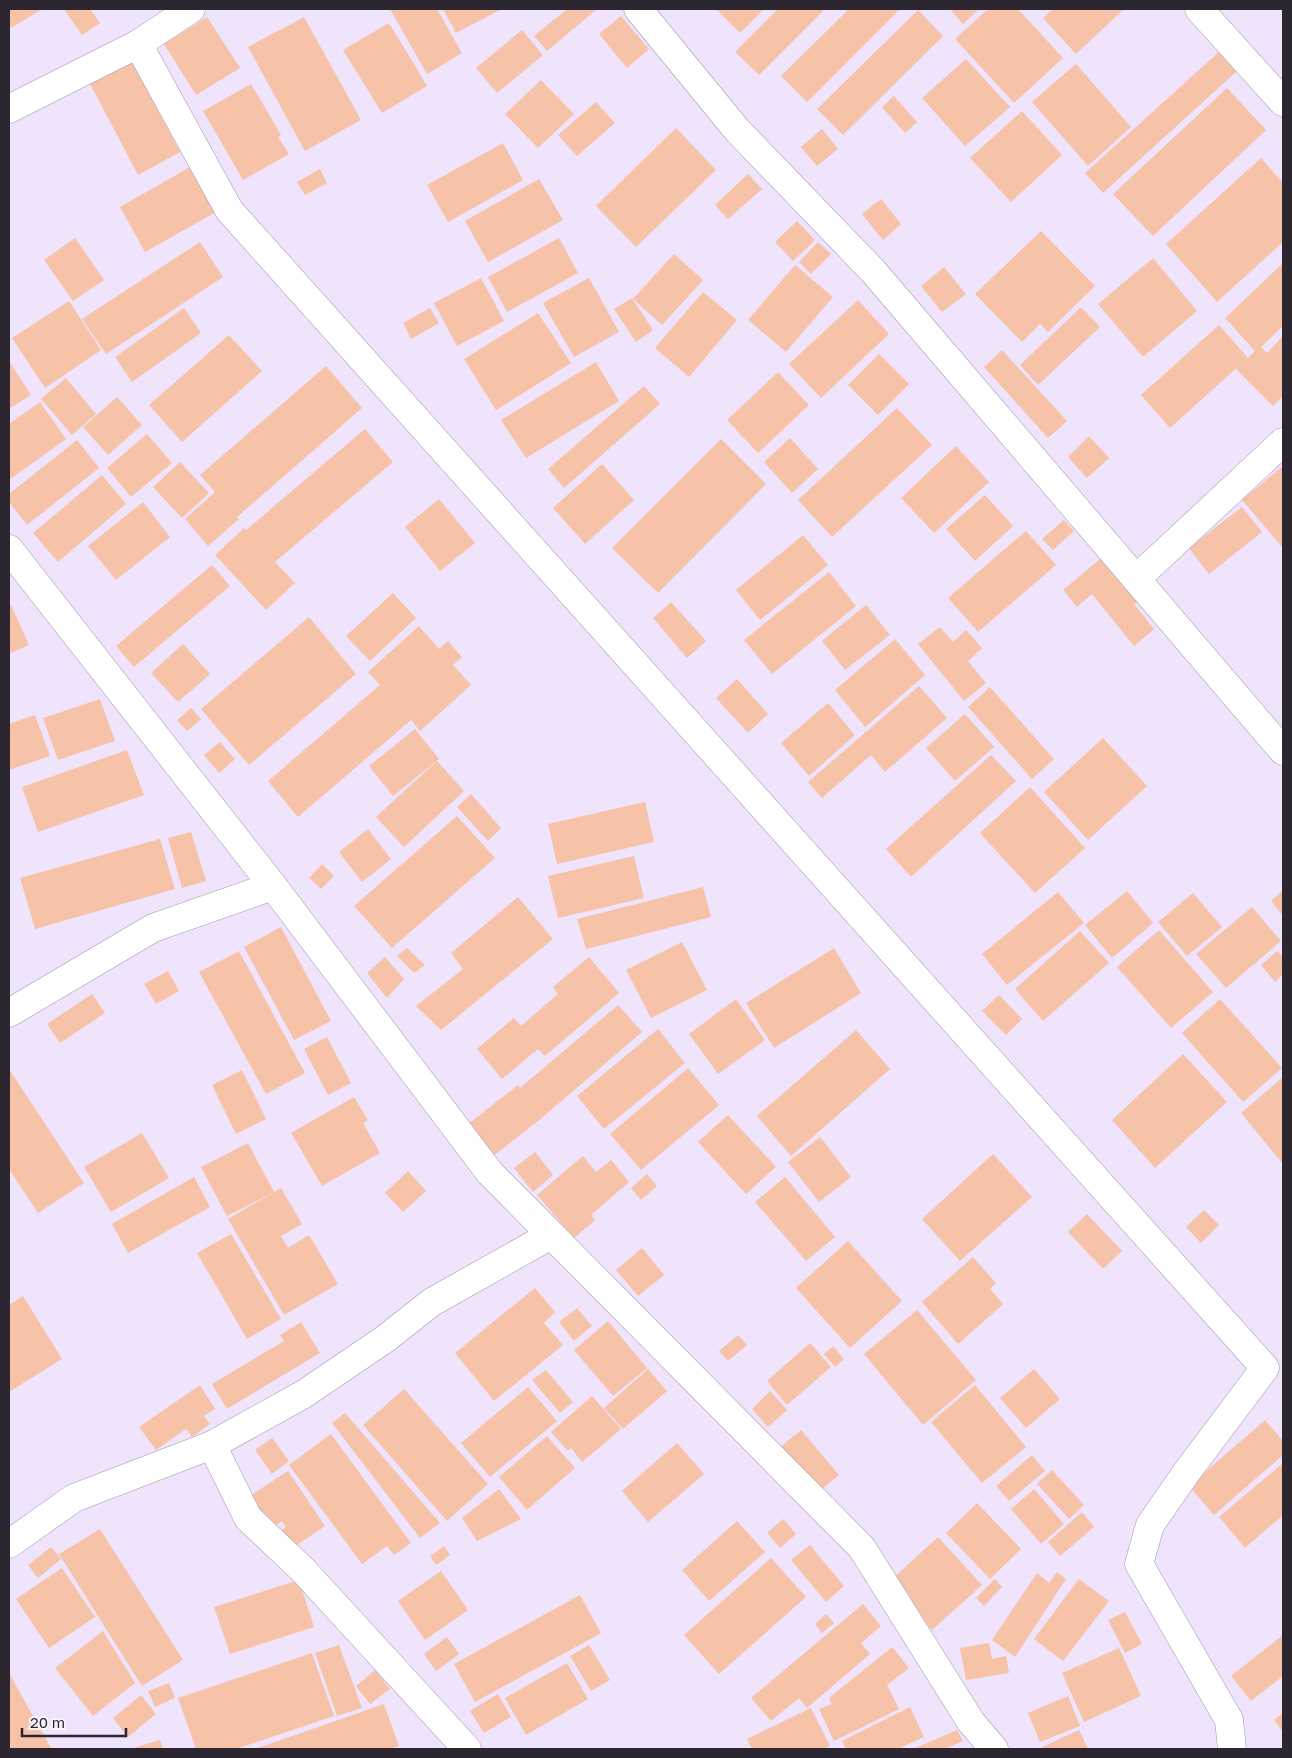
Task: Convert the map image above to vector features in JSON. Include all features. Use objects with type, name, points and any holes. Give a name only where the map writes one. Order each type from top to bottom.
[{"type":"street","points":[[9,109],[138,44],[191,9]]},
{"type":"street","points":[[638,9],[737,130],[873,271],[1283,751]]},
{"type":"street","points":[[1199,9],[1283,102]]},
{"type":"street","points":[[138,44],[230,210],[1274,1365],[1186,1473],[1150,1525],[1139,1564],[1229,1720],[1232,1749]]},
{"type":"street","points":[[1136,579],[1283,442]]},
{"type":"street","points":[[9,548],[273,886],[490,1173],[862,1548],[971,1722],[994,1749]]},
{"type":"street","points":[[9,1013],[153,928],[273,886]]},
{"type":"street","points":[[9,1544],[74,1498],[212,1445],[304,1394],[385,1339],[432,1302],[551,1234]]},
{"type":"street","points":[[212,1445],[248,1518],[303,1570],[467,1749]]},
{"type":"building","points":[[9,9],[40,9],[41,10],[9,29]]},
{"type":"building","points":[[64,9],[90,9],[100,23],[82,35]]},
{"type":"building","points":[[390,9],[437,9],[462,53],[427,74]]},
{"type":"building","points":[[443,9],[502,9],[456,33]]},
{"type":"building","points":[[567,9],[597,9],[547,51],[534,36]]},
{"type":"building","points":[[716,9],[764,9],[740,33]]},
{"type":"building","points":[[778,9],[825,9],[759,75],[735,52]]},
{"type":"building","points":[[849,9],[900,9],[807,102],[781,76]]},
{"type":"building","points":[[950,9],[979,9],[963,24]]},
{"type":"building","points":[[988,9],[1018,9],[1063,58],[1014,103],[955,39]]},
{"type":"building","points":[[1053,9],[1124,9],[1076,54],[1043,18]]},
{"type":"building","points":[[918,10],[943,36],[843,135],[817,109]]},
{"type":"building","points":[[621,16],[649,49],[627,68],[599,34]]},
{"type":"building","points":[[207,17],[240,68],[196,95],[164,44]]},
{"type":"building","points":[[304,17],[361,120],[305,151],[248,47]]},
{"type":"building","points":[[389,23],[427,86],[382,113],[343,50]]},
{"type":"building","points":[[522,30],[543,55],[497,93],[476,68]]},
{"type":"building","points":[[1220,51],[1237,71],[1103,193],[1085,173]]},
{"type":"building","points":[[130,58],[180,152],[138,175],[88,80]]},
{"type":"building","points":[[966,59],[1010,107],[965,146],[922,98]]},
{"type":"building","points":[[1076,64],[1131,127],[1088,166],[1032,102]]},
{"type":"building","points":[[541,80],[574,114],[538,148],[505,114]]},
{"type":"building","points":[[251,84],[281,135],[278,137],[289,154],[243,180],[203,111]]},
{"type":"building","points":[[1227,88],[1266,130],[1153,236],[1113,194]]},
{"type":"building","points":[[894,96],[917,122],[905,133],[882,107]]},
{"type":"building","points":[[596,102],[615,123],[577,156],[558,135]]},
{"type":"building","points":[[1022,111],[1062,155],[1011,202],[970,158]]},
{"type":"building","points":[[676,128],[716,170],[636,247],[596,206]]},
{"type":"building","points":[[822,129],[838,149],[817,166],[801,147]]},
{"type":"building","points":[[503,143],[523,180],[448,222],[427,185]]},
{"type":"building","points":[[1261,158],[1283,183],[1283,242],[1217,302],[1166,244]]},
{"type":"building","points":[[190,167],[216,212],[145,252],[120,207]]},
{"type":"building","points":[[320,169],[327,183],[305,195],[297,182]]},
{"type":"building","points":[[748,174],[762,189],[728,219],[715,205]]},
{"type":"building","points":[[539,179],[563,220],[488,262],[465,221]]},
{"type":"building","points":[[881,199],[901,224],[883,240],[862,214]]},
{"type":"building","points":[[797,221],[815,240],[793,261],[775,242]]},
{"type":"building","points":[[1041,231],[1095,286],[1048,332],[1040,324],[1022,342],[975,294]]},
{"type":"building","points":[[75,238],[104,280],[73,301],[44,260]]},
{"type":"building","points":[[559,238],[578,273],[507,312],[488,277]]},
{"type":"building","points":[[200,242],[223,277],[106,354],[82,319]]},
{"type":"building","points":[[818,242],[831,254],[811,274],[799,262]]},
{"type":"building","points":[[674,254],[703,280],[662,325],[633,299]]},
{"type":"building","points":[[1153,258],[1197,311],[1143,357],[1098,304]]},
{"type":"building","points":[[1283,263],[1283,326],[1261,347],[1267,353],[1283,336],[1283,396],[1273,406],[1236,369],[1241,364],[1170,428],[1141,395],[1219,325],[1248,358],[1255,351],[1225,318]]},
{"type":"building","points":[[795,265],[833,297],[786,352],[748,320]]},
{"type":"building","points":[[944,267],[966,294],[942,312],[921,286]]},
{"type":"building","points":[[481,278],[504,321],[457,346],[434,303]]},
{"type":"building","points":[[589,278],[619,332],[574,357],[543,303]]},
{"type":"building","points":[[703,292],[737,320],[689,377],[655,348]]},
{"type":"building","points":[[632,298],[653,330],[636,342],[614,309]]},
{"type":"building","points":[[858,300],[889,334],[821,398],[789,364]]},
{"type":"building","points":[[69,301],[101,350],[45,388],[12,338]]},
{"type":"building","points":[[1081,307],[1100,327],[1038,385],[1020,365]]},
{"type":"building","points":[[184,308],[201,333],[132,382],[115,357]]},
{"type":"building","points":[[430,308],[439,323],[411,339],[403,323]]},
{"type":"building","points":[[538,313],[571,363],[496,410],[464,359]]},
{"type":"building","points":[[229,335],[262,371],[182,442],[149,405]]},
{"type":"building","points":[[1002,350],[1067,421],[1048,438],[984,367]]},
{"type":"building","points":[[879,354],[909,384],[878,415],[848,385]]},
{"type":"building","points":[[9,361],[31,395],[9,409]]},
{"type":"building","points":[[596,362],[619,401],[526,458],[501,420]]},
{"type":"building","points":[[326,366],[362,408],[237,517],[239,519],[208,546],[185,519],[215,492],[200,475]]},
{"type":"building","points":[[778,372],[809,405],[758,453],[727,420]]},
{"type":"building","points":[[66,378],[96,414],[72,435],[41,399]]},
{"type":"building","points":[[644,386],[660,404],[564,488],[548,469]]},
{"type":"building","points":[[117,397],[142,425],[108,455],[83,427]]},
{"type":"building","points":[[40,402],[66,439],[9,480],[9,424]]},
{"type":"building","points":[[897,408],[932,445],[832,537],[798,500]]},
{"type":"building","points":[[365,429],[393,462],[275,562],[295,583],[266,610],[215,555],[244,528],[246,530]]},
{"type":"building","points":[[147,434],[172,463],[131,497],[107,468]]},
{"type":"building","points":[[1089,436],[1109,458],[1087,478],[1068,457]]},
{"type":"building","points":[[790,438],[818,469],[792,493],[764,462]]},
{"type":"building","points":[[721,439],[766,484],[658,593],[612,548]]},
{"type":"building","points":[[77,440],[99,468],[27,525],[9,502],[9,494]]},
{"type":"building","points":[[956,446],[989,482],[934,533],[901,498]]},
{"type":"building","points":[[180,462],[209,493],[182,518],[153,487]]},
{"type":"building","points":[[602,464],[634,500],[585,544],[553,508]]},
{"type":"building","points":[[1283,466],[1283,548],[1242,500]]},
{"type":"building","points":[[102,475],[126,504],[58,562],[33,533]]},
{"type":"building","points":[[985,495],[1013,526],[975,561],[946,529]]},
{"type":"building","points":[[439,499],[475,543],[440,571],[405,527]]},
{"type":"building","points":[[143,502],[170,537],[116,580],[88,546]]},
{"type":"building","points":[[1242,507],[1262,532],[1209,574],[1189,548]]},
{"type":"building","points":[[1064,520],[1074,531],[1053,550],[1042,539]]},
{"type":"building","points":[[1026,531],[1056,565],[978,632],[948,598]]},
{"type":"building","points":[[803,535],[828,565],[760,620],[736,590]]},
{"type":"building","points":[[1105,555],[1141,598],[1134,604],[1154,629],[1134,646],[1092,594],[1077,607],[1063,590]]},
{"type":"building","points":[[212,565],[230,586],[134,667],[116,646]]},
{"type":"building","points":[[829,572],[856,606],[772,674],[744,640]]},
{"type":"building","points":[[393,593],[416,618],[370,661],[346,636]]},
{"type":"building","points":[[671,602],[706,641],[687,658],[653,618]]},
{"type":"building","points":[[11,605],[29,645],[9,654],[9,606]]},
{"type":"building","points":[[866,605],[890,635],[845,670],[822,641]]},
{"type":"building","points":[[309,617],[356,674],[249,765],[201,709]]},
{"type":"building","points":[[419,626],[439,649],[448,641],[462,657],[453,665],[471,685],[420,731],[411,720],[298,817],[268,781],[380,685],[368,672]]},
{"type":"building","points":[[940,627],[953,642],[966,630],[982,648],[968,661],[986,683],[964,701],[918,644]]},
{"type":"building","points":[[895,639],[925,675],[865,727],[835,690]]},
{"type":"building","points":[[183,644],[210,674],[178,702],[151,673]]},
{"type":"building","points":[[737,679],[768,714],[748,733],[716,698]]},
{"type":"building","points":[[919,686],[947,718],[885,772],[871,755],[822,798],[808,782]]},
{"type":"building","points":[[990,687],[1054,759],[1032,779],[968,707]]},
{"type":"building","points":[[100,699],[115,741],[58,760],[43,718]]},
{"type":"building","points":[[828,703],[855,735],[809,776],[781,743]]},
{"type":"building","points":[[191,708],[201,719],[187,731],[177,720]]},
{"type":"building","points":[[965,714],[994,747],[955,781],[926,748]]},
{"type":"building","points":[[35,715],[50,756],[9,770],[9,724]]},
{"type":"building","points":[[415,729],[439,759],[393,796],[369,766]]},
{"type":"building","points":[[1103,738],[1147,786],[1088,840],[1044,792]]},
{"type":"building","points":[[220,742],[235,759],[219,773],[204,755]]},
{"type":"building","points":[[127,750],[144,795],[38,832],[22,787]]},
{"type":"building","points":[[991,755],[1016,781],[911,877],[886,849]]},
{"type":"building","points":[[437,761],[464,791],[404,847],[376,817]]},
{"type":"building","points":[[1030,787],[1085,848],[1035,893],[980,833]]},
{"type":"building","points":[[471,794],[501,828],[488,841],[457,807]]},
{"type":"building","points":[[645,802],[654,842],[557,864],[548,824]]},
{"type":"building","points":[[457,816],[495,858],[392,948],[354,906]]},
{"type":"building","points":[[368,829],[391,859],[362,882],[339,852]]},
{"type":"building","points":[[191,832],[206,881],[182,888],[168,838]]},
{"type":"building","points":[[160,839],[175,889],[35,929],[20,878]]},
{"type":"building","points":[[634,856],[644,898],[558,918],[548,876]]},
{"type":"building","points":[[322,864],[334,876],[321,889],[309,878]]},
{"type":"building","points":[[703,887],[711,917],[586,949],[577,919]]},
{"type":"building","points":[[1283,890],[1283,916],[1271,901]]},
{"type":"building","points":[[1127,891],[1153,923],[1112,958],[1085,925]]},
{"type":"building","points":[[1058,892],[1084,923],[1007,985],[982,954]]},
{"type":"building","points":[[1193,893],[1222,927],[1187,956],[1158,922]]},
{"type":"building","points":[[518,897],[553,939],[441,1030],[416,1006],[463,969],[451,953]]},
{"type":"building","points":[[1252,907],[1281,941],[1226,988],[1196,954]]},
{"type":"building","points":[[281,927],[331,1021],[294,1040],[244,947]]},
{"type":"building","points":[[1159,930],[1213,992],[1171,1028],[1117,967]]},
{"type":"building","points":[[1080,931],[1109,963],[1043,1021],[1015,989]]},
{"type":"building","points":[[682,942],[707,990],[651,1018],[626,970]]},
{"type":"building","points":[[407,948],[425,965],[414,973],[397,956]]},
{"type":"building","points":[[834,948],[861,993],[774,1048],[746,1003]]},
{"type":"building","points":[[239,951],[305,1073],[266,1094],[199,972]]},
{"type":"building","points":[[1277,951],[1283,957],[1283,974],[1275,982],[1261,965]]},
{"type":"building","points":[[385,957],[404,979],[387,998],[367,973]]},
{"type":"building","points":[[589,957],[619,993],[545,1056],[538,1049],[502,1079],[477,1049],[514,1018],[521,1026],[558,994],[553,987]]},
{"type":"building","points":[[168,971],[179,991],[156,1004],[144,984]]},
{"type":"building","points":[[92,994],[105,1013],[60,1043],[47,1024]]},
{"type":"building","points":[[999,995],[1022,1019],[1006,1035],[982,1011]]},
{"type":"building","points":[[736,999],[765,1040],[718,1074],[689,1034]]},
{"type":"building","points":[[1220,999],[1282,1068],[1243,1102],[1182,1033]]},
{"type":"building","points":[[618,1005],[642,1032],[543,1117],[487,1161],[462,1129],[518,1085],[520,1088]]},
{"type":"building","points":[[658,1029],[685,1063],[604,1129],[577,1096]]},
{"type":"building","points":[[856,1030],[890,1069],[791,1156],[757,1116]]},
{"type":"building","points":[[327,1037],[351,1083],[328,1095],[304,1049]]},
{"type":"building","points":[[1183,1054],[1227,1102],[1155,1168],[1112,1120]]},
{"type":"building","points":[[688,1068],[719,1105],[641,1170],[610,1134]]},
{"type":"building","points":[[9,1069],[84,1183],[38,1213],[9,1169]]},
{"type":"building","points":[[242,1070],[266,1119],[236,1134],[212,1085]]},
{"type":"building","points":[[1283,1079],[1283,1164],[1241,1113]]},
{"type":"building","points":[[354,1097],[368,1120],[363,1123],[380,1153],[322,1186],[291,1133]]},
{"type":"building","points":[[728,1115],[776,1167],[746,1194],[698,1142]]},
{"type":"building","points":[[142,1133],[169,1178],[111,1212],[84,1167]]},
{"type":"building","points":[[820,1137],[851,1177],[819,1202],[788,1162]]},
{"type":"building","points":[[248,1143],[274,1192],[227,1216],[201,1167]]},
{"type":"building","points":[[535,1152],[553,1175],[533,1192],[514,1168]]},
{"type":"building","points":[[993,1154],[1032,1197],[960,1261],[922,1219]]},
{"type":"building","points":[[583,1156],[596,1172],[611,1160],[629,1182],[591,1215],[595,1220],[574,1238],[537,1195]]},
{"type":"building","points":[[408,1171],[426,1191],[403,1212],[385,1193]]},
{"type":"building","points":[[647,1174],[657,1186],[641,1200],[631,1188]]},
{"type":"building","points":[[194,1177],[210,1207],[128,1253],[112,1224]]},
{"type":"building","points":[[785,1177],[835,1237],[806,1261],[755,1202]]},
{"type":"building","points":[[281,1188],[302,1224],[281,1236],[288,1248],[309,1235],[338,1284],[284,1315],[228,1219]]},
{"type":"building","points":[[1204,1210],[1219,1225],[1201,1243],[1186,1227]]},
{"type":"building","points":[[1087,1214],[1122,1251],[1103,1269],[1068,1232]]},
{"type":"building","points":[[231,1234],[281,1319],[247,1339],[197,1253]]},
{"type":"building","points":[[848,1241],[902,1301],[850,1348],[796,1288]]},
{"type":"building","points":[[642,1248],[664,1275],[638,1296],[616,1270]]},
{"type":"building","points":[[973,1257],[996,1283],[990,1289],[1003,1304],[958,1344],[922,1302]]},
{"type":"building","points":[[535,1288],[555,1312],[544,1323],[563,1345],[494,1401],[455,1353]]},
{"type":"building","points":[[23,1296],[62,1359],[9,1392],[9,1305]]},
{"type":"building","points":[[577,1308],[592,1326],[574,1341],[559,1322]]},
{"type":"building","points":[[917,1310],[976,1380],[923,1425],[864,1354]]},
{"type":"building","points":[[608,1321],[647,1368],[613,1396],[574,1350]]},
{"type":"building","points":[[301,1322],[320,1353],[227,1409],[212,1384],[284,1341],[280,1335]]},
{"type":"building","points":[[738,1335],[747,1345],[728,1361],[719,1351]]},
{"type":"building","points":[[810,1343],[831,1367],[787,1405],[767,1381]]},
{"type":"building","points":[[833,1346],[844,1359],[835,1367],[824,1354]]},
{"type":"building","points":[[648,1369],[667,1391],[623,1429],[604,1408]]},
{"type":"building","points":[[1034,1369],[1060,1399],[1026,1428],[1000,1398]]},
{"type":"building","points":[[546,1370],[573,1402],[560,1413],[532,1380]]},
{"type":"building","points":[[200,1385],[215,1409],[204,1416],[210,1424],[192,1437],[186,1429],[156,1450],[139,1427]]},
{"type":"building","points":[[975,1385],[1026,1447],[982,1483],[931,1422]]},
{"type":"building","points":[[528,1387],[557,1421],[490,1477],[461,1443]]},
{"type":"building","points":[[404,1389],[488,1484],[447,1521],[363,1425]]},
{"type":"building","points":[[770,1391],[787,1410],[768,1427],[752,1409]]},
{"type":"building","points":[[592,1396],[621,1429],[582,1462],[571,1448],[568,1451],[551,1432]]},
{"type":"building","points":[[345,1413],[440,1523],[420,1538],[332,1423]]},
{"type":"building","points":[[1265,1420],[1283,1441],[1283,1455],[1214,1515],[1189,1486]]},
{"type":"building","points":[[801,1430],[839,1475],[816,1494],[778,1449]]},
{"type":"building","points":[[331,1434],[411,1543],[394,1555],[387,1546],[362,1564],[289,1465]]},
{"type":"building","points":[[547,1436],[575,1468],[527,1510],[499,1477]]},
{"type":"building","points":[[272,1438],[289,1461],[272,1474],[255,1450]]},
{"type":"building","points":[[677,1443],[704,1474],[648,1522],[622,1491]]},
{"type":"building","points":[[1032,1455],[1045,1471],[1009,1501],[996,1486]]},
{"type":"building","points":[[1283,1463],[1283,1515],[1245,1548],[1219,1517]]},
{"type":"building","points":[[1052,1470],[1084,1505],[1069,1519],[1037,1484]]},
{"type":"building","points":[[288,1471],[325,1526],[288,1551],[276,1534],[286,1527],[282,1521],[272,1528],[250,1496]]},
{"type":"building","points":[[499,1489],[521,1519],[477,1541],[462,1518]]},
{"type":"building","points":[[1034,1489],[1064,1524],[1041,1544],[1011,1509]]},
{"type":"building","points":[[977,1503],[1021,1549],[990,1579],[946,1533]]},
{"type":"building","points":[[1082,1512],[1094,1527],[1060,1556],[1048,1542]]},
{"type":"building","points":[[783,1519],[796,1534],[780,1548],[767,1533]]},
{"type":"building","points":[[737,1521],[765,1552],[709,1601],[682,1570]]},
{"type":"building","points":[[100,1529],[183,1660],[142,1686],[59,1554]]},
{"type":"building","points":[[938,1537],[982,1585],[932,1630],[889,1582]]},
{"type":"building","points":[[810,1545],[844,1586],[826,1602],[791,1560]]},
{"type":"building","points":[[444,1546],[450,1555],[436,1565],[430,1556]]},
{"type":"building","points":[[51,1547],[61,1559],[38,1578],[28,1565]]},
{"type":"building","points":[[771,1558],[806,1597],[719,1674],[684,1635]]},
{"type":"building","points":[[62,1568],[95,1617],[49,1648],[16,1599]]},
{"type":"building","points":[[441,1571],[468,1610],[425,1640],[398,1601]]},
{"type":"building","points":[[1057,1572],[1066,1579],[1015,1657],[992,1640],[1037,1573],[1049,1583]]},
{"type":"building","points":[[995,1579],[1002,1587],[984,1606],[976,1598]]},
{"type":"building","points":[[1079,1579],[1109,1601],[1063,1661],[1034,1639]]},
{"type":"building","points":[[299,1580],[314,1627],[230,1654],[214,1607]]},
{"type":"building","points":[[580,1595],[601,1633],[475,1702],[454,1664]]},
{"type":"building","points":[[863,1604],[881,1626],[861,1643],[870,1654],[807,1708],[799,1698],[771,1721],[751,1698]]},
{"type":"building","points":[[1125,1612],[1142,1644],[1125,1653],[1108,1620]]},
{"type":"building","points":[[826,1614],[834,1623],[822,1633],[815,1624]]},
{"type":"building","points":[[103,1631],[135,1683],[93,1716],[55,1668]]},
{"type":"building","points":[[1283,1635],[1283,1676],[1251,1701],[1231,1676]]},
{"type":"building","points":[[447,1637],[459,1654],[436,1671],[424,1654]]},
{"type":"building","points":[[989,1643],[992,1659],[1006,1656],[1009,1673],[966,1680],[960,1648]]},
{"type":"building","points":[[339,1645],[362,1708],[337,1716],[315,1653]]},
{"type":"building","points":[[589,1645],[610,1680],[591,1691],[570,1656]]},
{"type":"building","points":[[892,1647],[909,1668],[887,1685],[899,1709],[834,1741],[819,1709],[832,1704],[829,1698]]},
{"type":"building","points":[[1119,1648],[1141,1696],[1084,1722],[1062,1673]]},
{"type":"building","points":[[312,1653],[334,1716],[236,1749],[196,1749],[178,1698]]},
{"type":"building","points":[[567,1663],[588,1699],[526,1735],[505,1698]]},
{"type":"building","points":[[375,1670],[390,1689],[370,1704],[356,1686]]},
{"type":"building","points":[[9,1673],[51,1748],[9,1749]]},
{"type":"building","points":[[169,1683],[175,1698],[155,1707],[148,1691]]},
{"type":"building","points":[[498,1694],[511,1717],[484,1733],[470,1711]]},
{"type":"building","points":[[141,1695],[156,1714],[128,1737],[113,1718]]},
{"type":"building","points":[[1068,1696],[1080,1726],[1040,1742],[1028,1713]]},
{"type":"building","points":[[384,1704],[399,1746],[390,1749],[255,1749]]},
{"type":"building","points":[[910,1707],[924,1737],[898,1749],[846,1749],[842,1741]]},
{"type":"building","points":[[811,1708],[830,1746],[824,1749],[752,1749],[747,1739]]},
{"type":"building","points":[[1283,1713],[1283,1732],[1274,1720]]},
{"type":"building","points":[[957,1730],[963,1741],[945,1749],[913,1749]]},
{"type":"building","points":[[1079,1730],[1088,1749],[1043,1749],[1042,1747]]},
{"type":"building","points":[[160,1740],[163,1749],[130,1749]]}]
